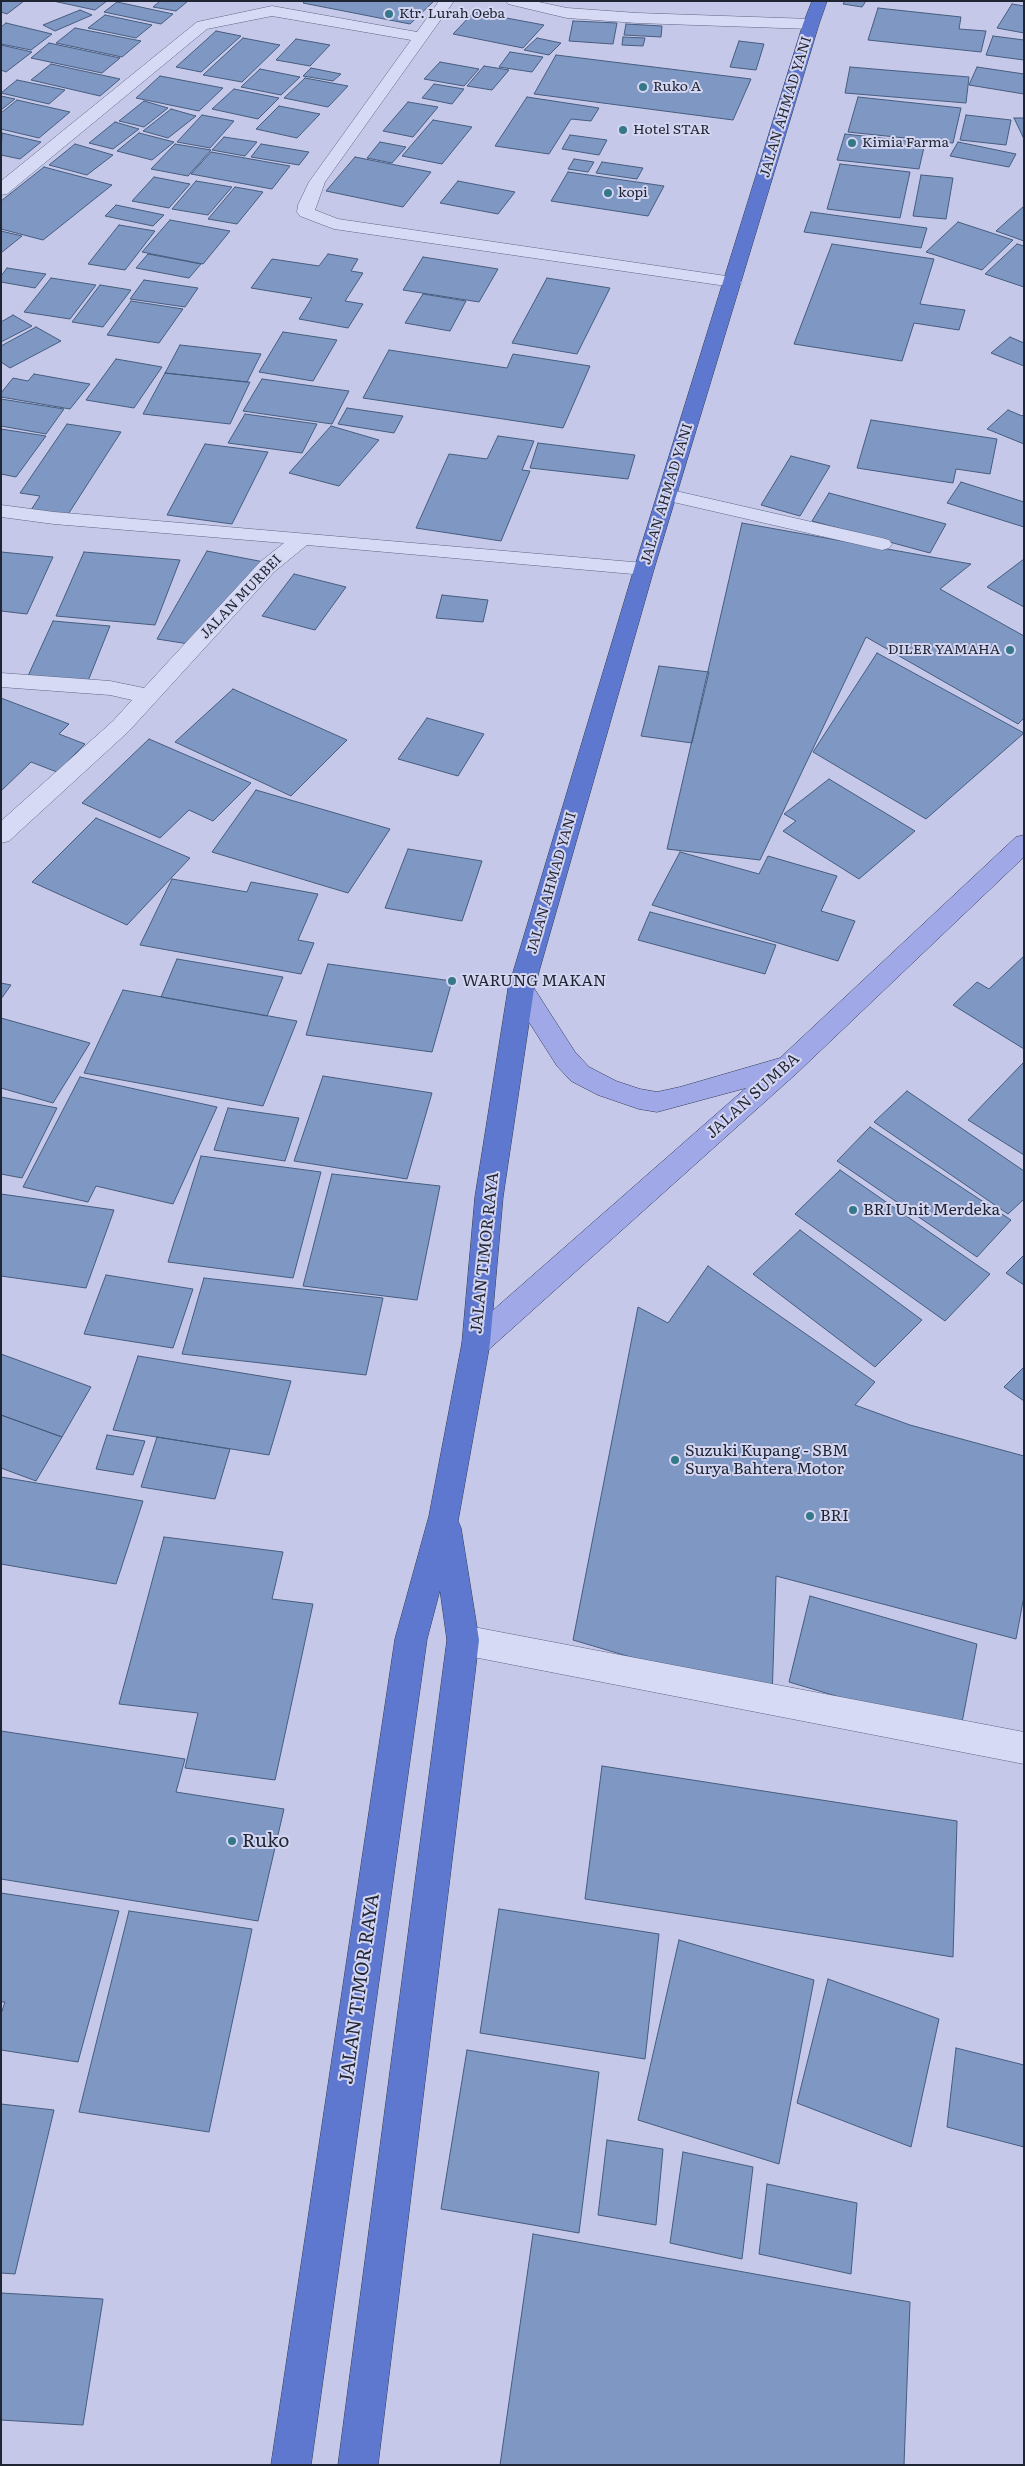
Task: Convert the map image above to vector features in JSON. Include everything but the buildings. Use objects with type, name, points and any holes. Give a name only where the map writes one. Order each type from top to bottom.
[{"type":"highway","name":"JALAN AHMAD YANI","points":[[521,989],[644,569],[811,24],[820,1]]},
{"type":"highway","name":"JALAN TIMOR RAYA","points":[[291,2465],[411,1639],[444,1516],[476,1343],[489,1197],[521,989]]},
{"type":"highway","name":"JALAN TIMOR RAYA","points":[[358,2465],[463,1640],[444,1516]]},
{"type":"main road","name":"JALAN SUMBA","points":[[476,1343],[788,1066],[1024,843]]},
{"type":"main road","points":[[521,989],[566,1059],[580,1074],[607,1088],[638,1099],[657,1102],[680,1098],[788,1066]]},
{"type":"street","points":[[447,1],[317,182],[306,205],[306,212],[334,224],[733,282]]},
{"type":"street","points":[[513,1],[566,13],[628,18],[811,24]]},
{"type":"street","points":[[1,190],[202,25],[272,11],[422,37]]},
{"type":"street","points":[[667,494],[882,544]]},
{"type":"street","points":[[1,511],[54,518],[644,569]]},
{"type":"street","name":"JALAN MURBEI","points":[[1,835],[121,726],[267,567],[302,538]]},
{"type":"street","points":[[1,680],[110,688],[148,696]]},
{"type":"street","points":[[463,1640],[1024,1748]]},
{"type":"place","name":"Ktr. Lurah Oeba","points":[[389,14]]},
{"type":"place","name":"Ruko A","points":[[643,87]]},
{"type":"place","name":"Hotel STAR","points":[[623,130]]},
{"type":"place","name":"Kimia Farma","points":[[852,143]]},
{"type":"place","name":"kopi","points":[[608,193]]},
{"type":"place","name":"DILER YAMAHA","points":[[1010,650]]},
{"type":"place","name":"WARUNG MAKAN","points":[[452,981]]},
{"type":"place","name":"BRI Unit Merdeka","points":[[853,1210]]},
{"type":"place","name":"Suzuki Kupang - SBM Surya Bahtera Motor","points":[[675,1460]]},
{"type":"place","name":"BRI","points":[[810,1516]]},
{"type":"place","name":"Ruko","points":[[232,1841]]}]
